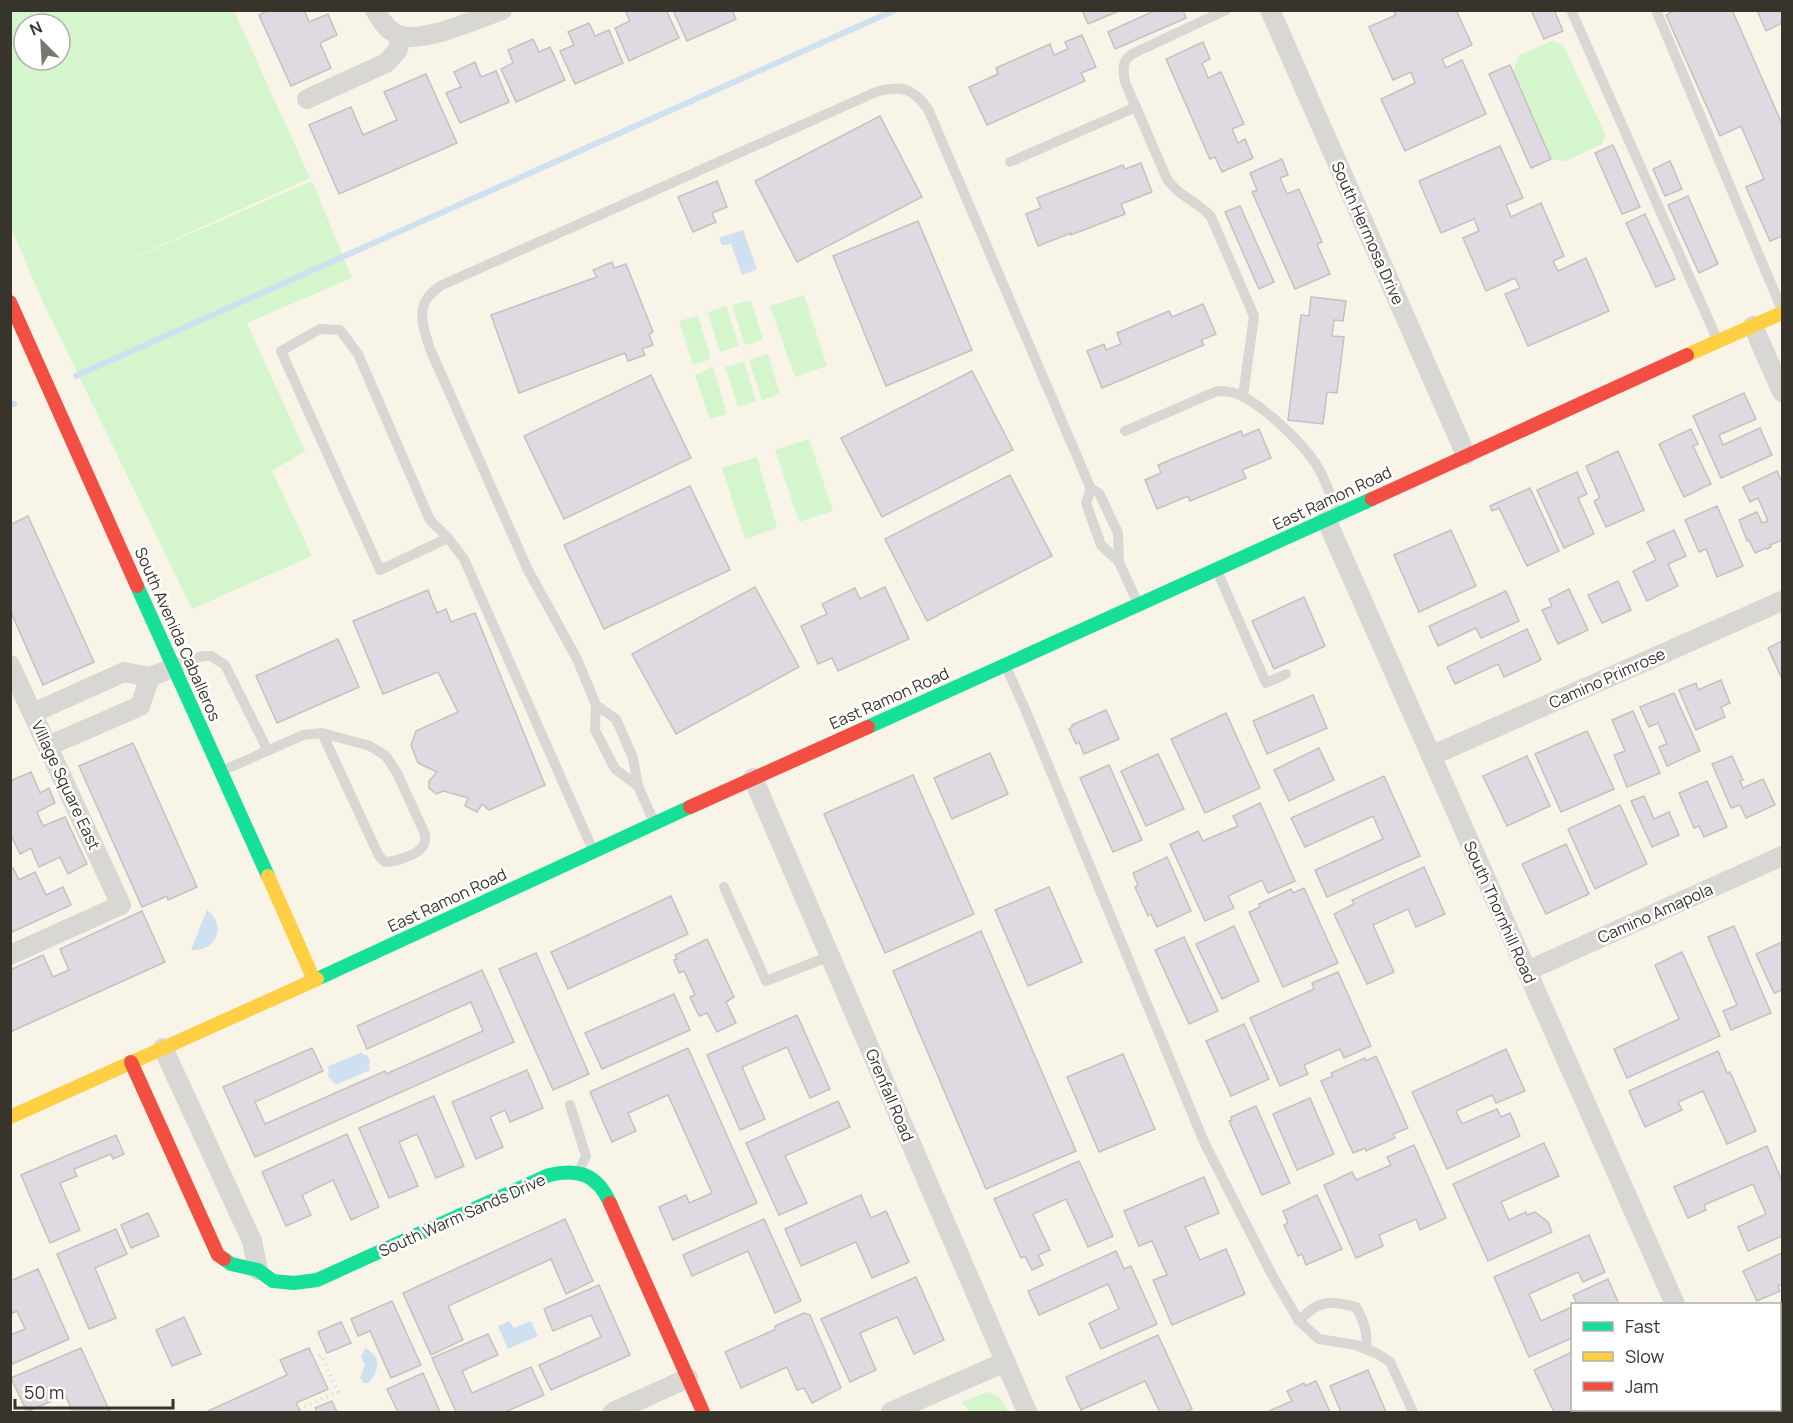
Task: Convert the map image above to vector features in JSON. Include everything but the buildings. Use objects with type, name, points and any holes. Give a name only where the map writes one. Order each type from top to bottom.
[{"type":"main road","name":"South Avenida Caballeros","points":[[10,302],[314,980]]},
{"type":"main road","name":"East Ramon Road","points":[[10,1116],[1782,312]]},
{"type":"main road","name":"South Warm Sands Drive","points":[[131,1062],[218,1255],[231,1264],[258,1270],[273,1281],[294,1283],[317,1280],[549,1175],[564,1171],[579,1171]]},
{"type":"main road","points":[[579,1171],[596,1182],[606,1195],[703,1413]]},
{"type":"street","points":[[375,10],[389,30],[402,36],[430,35],[502,10]]},
{"type":"street","name":"South Hermosa Drive","points":[[1270,10],[1466,455]]},
{"type":"street","points":[[307,99],[386,63],[397,51],[402,36]]},
{"type":"street","points":[[1753,326],[1782,392]]},
{"type":"street","name":"South Thornhill Road","points":[[1332,516],[1431,756],[1674,1303]]},
{"type":"street","name":"Camino Primrose","points":[[1431,756],[1782,601]]},
{"type":"street","name":"Village Square East","points":[[10,665],[121,904],[10,955]]},
{"type":"street","points":[[33,713],[124,672],[150,677],[175,667]]},
{"type":"street","points":[[48,746],[140,706],[150,677]]},
{"type":"street","name":"Grenfall Road","points":[[753,778],[1027,1413]]},
{"type":"street","name":"Camino Amapola","points":[[1527,971],[1782,856]]},
{"type":"street","points":[[164,1048],[252,1241],[258,1270]]},
{"type":"street","points":[[891,1413],[1005,1362]]},
{"type":"street","points":[[613,1413],[688,1378]]},
{"type":"lane","points":[[1226,10],[1132,54],[1125,59],[1122,68],[1125,82],[1167,179],[1175,190],[1205,210],[1211,217],[1254,316],[1243,396]]},
{"type":"lane","points":[[1571,10],[1718,341]]},
{"type":"lane","points":[[1656,10],[1782,312]]},
{"type":"lane","points":[[638,786],[615,769],[595,730],[596,705],[577,659],[528,570],[430,349],[423,328],[422,313],[427,297],[441,286],[876,92],[892,87],[906,89],[918,96],[928,109],[1091,489],[1099,493],[1118,533],[1119,562]]},
{"type":"lane","points":[[1010,162],[1136,107]]},
{"type":"lane","points":[[448,538],[380,570],[281,351],[320,329],[340,330],[358,354],[430,520],[448,538],[464,559],[594,852]]},
{"type":"lane","points":[[1125,431],[1217,391],[1228,391],[1243,396],[1275,420],[1305,449],[1317,465],[1332,516]]},
{"type":"lane","points":[[1091,489],[1086,503],[1101,545],[1119,562],[1138,604]]},
{"type":"lane","points":[[1216,570],[1266,683],[1286,674]]},
{"type":"lane","points":[[175,667],[202,656],[211,656],[225,665],[268,750]]},
{"type":"lane","points":[[1005,664],[1204,1142],[1272,1275],[1299,1321],[1319,1339],[1356,1345],[1390,1362],[1413,1413]]},
{"type":"lane","points":[[596,705],[616,719],[633,758],[638,786],[655,824]]},
{"type":"lane","points":[[222,771],[303,735],[322,733],[370,746],[386,756],[398,773],[425,834],[425,843],[420,850],[393,862],[385,862],[379,856],[322,733]]},
{"type":"lane","points":[[724,888],[766,981],[830,957]]},
{"type":"lane","points":[[570,1105],[586,1156],[579,1171]]},
{"type":"lane","points":[[1299,1321],[1310,1309],[1320,1303],[1339,1302],[1356,1307],[1363,1318],[1367,1337],[1366,1349]]},
{"type":"path","points":[[306,1412],[303,1407],[338,1392],[321,1355],[314,1359]]},
{"type":"green space","points":[[10,11],[234,11],[310,178],[104,271],[312,181],[352,278],[247,323],[305,451],[272,471],[312,556],[192,609],[41,298],[11,227]]},
{"type":"green space","points":[[1552,41],[1563,45],[1605,134],[1602,144],[1566,161],[1551,159],[1513,73],[1519,55]]},
{"type":"green space","points":[[804,295],[827,366],[795,377],[770,306]]},
{"type":"green space","points":[[751,300],[763,340],[745,345],[732,305]]},
{"type":"green space","points":[[726,306],[739,346],[720,352],[708,312]]},
{"type":"green space","points":[[698,316],[711,359],[693,365],[679,321]]},
{"type":"green space","points":[[768,354],[780,394],[762,400],[749,360]]},
{"type":"green space","points":[[744,362],[756,401],[738,407],[725,367]]},
{"type":"green space","points":[[713,367],[727,414],[710,419],[695,375]]},
{"type":"green space","points":[[809,439],[833,511],[799,522],[775,450]]},
{"type":"green space","points":[[757,457],[777,528],[745,539],[722,468]]},
{"type":"green space","points":[[987,1392],[995,1394],[1008,1412],[970,1412],[962,1402]]},
{"type":"water","points":[[743,230],[757,269],[742,275],[731,244],[722,245],[719,238]]},
{"type":"water","points":[[207,910],[217,923],[216,937],[207,947],[191,950]]},
{"type":"water","points":[[362,1052],[368,1056],[370,1070],[336,1085],[328,1076],[327,1067]]},
{"type":"water","points":[[509,1321],[514,1328],[531,1321],[538,1336],[508,1349],[498,1326]]},
{"type":"water","points":[[365,1348],[371,1351],[377,1359],[377,1369],[368,1383],[364,1383],[360,1378],[365,1365],[361,1357]]},
{"type":"waterway","points":[[76,376],[895,10]]},
{"type":"waterway","points":[[10,405],[14,404]]},
{"type":"traffic: fast","points":[[868,727],[1372,499]]},
{"type":"traffic: fast","points":[[137,586],[268,876]]},
{"type":"traffic: fast","points":[[317,979],[690,807]]},
{"type":"traffic: fast","points":[[224,1259],[231,1264],[258,1270],[273,1281],[294,1283],[317,1280],[549,1175],[559,1173],[578,1173],[593,1180],[605,1193],[610,1203]]},
{"type":"traffic: slow","points":[[1687,355],[1782,313]]},
{"type":"traffic: slow","points":[[268,876],[314,980]]},
{"type":"traffic: slow","points":[[10,1117],[317,979]]},
{"type":"traffic: jam","points":[[10,302],[137,586]]},
{"type":"traffic: jam","points":[[1372,499],[1687,355]]},
{"type":"traffic: jam","points":[[690,807],[868,727]]},
{"type":"traffic: jam","points":[[131,1062],[218,1255],[224,1259]]},
{"type":"traffic: jam","points":[[610,1203],[703,1412]]}]
